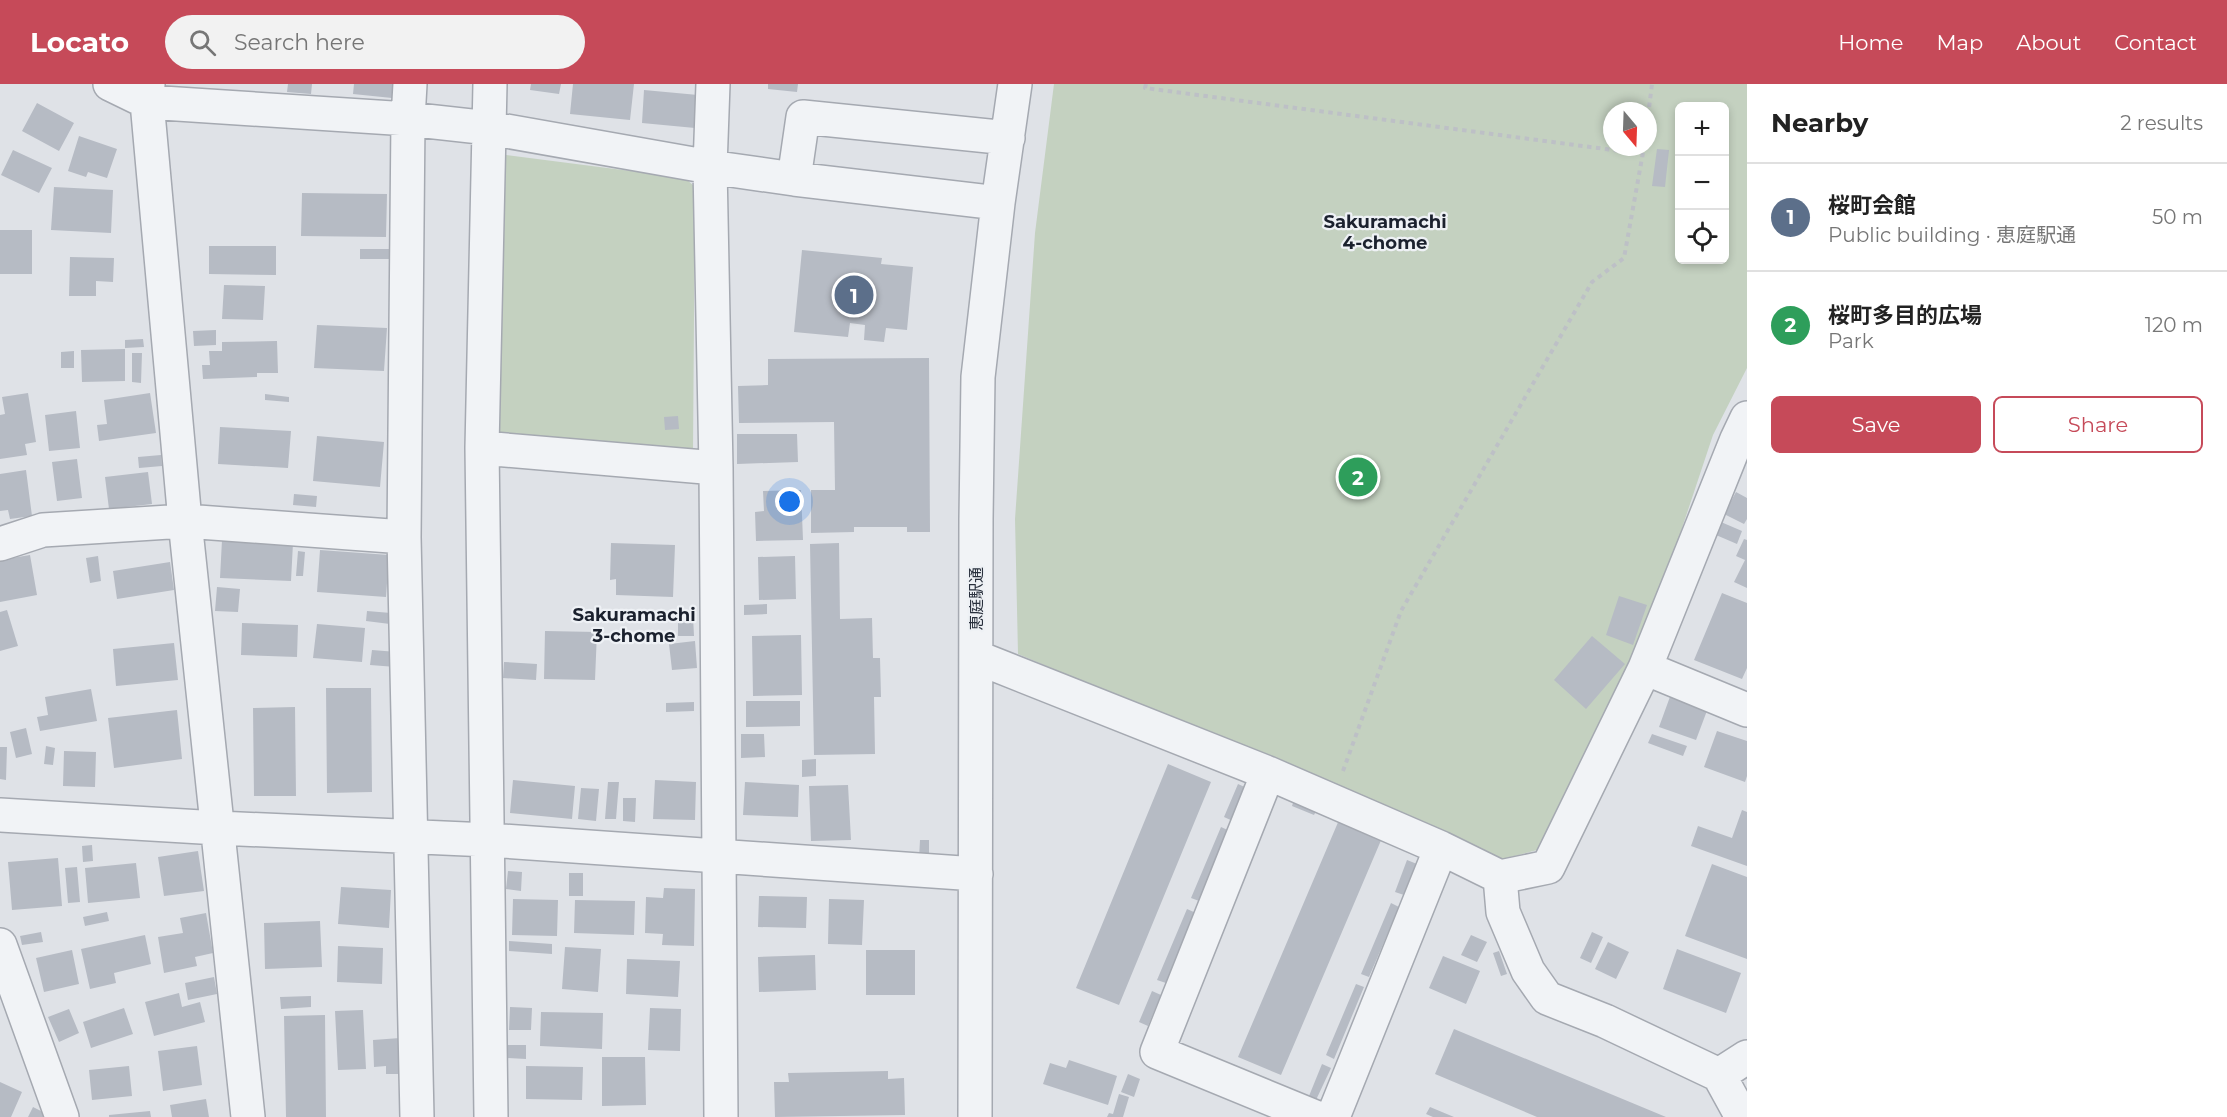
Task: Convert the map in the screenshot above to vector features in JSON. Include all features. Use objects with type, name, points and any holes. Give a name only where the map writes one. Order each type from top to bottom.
[{"type":"street","points":[[110,84],[148,93],[489,128],[794,180],[998,203]]},
{"type":"street","points":[[410,84],[404,537],[417,1117]]},
{"type":"street","points":[[490,84],[482,448],[491,1117]]},
{"type":"street","points":[[713,84],[710,167],[716,468],[721,1117]]},
{"type":"street","name":"恵庭駅通","points":[[975,1117],[978,377],[998,203],[1015,84]]},
{"type":"street","points":[[148,93],[184,521],[248,1117]]},
{"type":"street","points":[[794,180],[803,117],[1008,138]]},
{"type":"street","points":[[976,657],[1268,773],[1441,848],[1500,877],[1548,867],[1645,668],[1744,433]]},
{"type":"street","points":[[482,448],[716,468]]},
{"type":"street","points":[[0,544],[43,530],[184,521],[404,537]]},
{"type":"street","points":[[1645,668],[1747,710]]},
{"type":"street","points":[[1268,773],[1156,1052],[1315,1117]]},
{"type":"street","points":[[0,814],[218,828],[488,840],[976,874]]},
{"type":"street","points":[[1333,1117],[1441,848]]},
{"type":"street","points":[[1500,877],[1503,912],[1528,971],[1547,998],[1605,1021],[1719,1075],[1742,1117]]},
{"type":"street","points":[[0,945],[62,1117]]},
{"type":"street","points":[[1719,1075],[1747,1057]]},
{"type":"path","points":[[1146,84],[1145,87],[1603,149]]},
{"type":"path","points":[[1650,102],[1652,84]]},
{"type":"path","points":[[1332,801],[1401,611],[1592,282],[1624,258],[1643,156]]},
{"type":"green space","points":[[1054,84],[1747,84],[1747,368],[1713,435],[1638,660],[1537,850],[1503,859],[1018,654],[1015,519],[1035,233]]},
{"type":"green space","points":[[499,154],[685,178],[695,187],[693,451],[499,433]]},
{"type":"building","points":[[288,84],[312,84],[311,94],[287,92]]},
{"type":"building","points":[[354,84],[393,84],[392,98],[353,94]]},
{"type":"building","points":[[531,84],[561,84],[559,94],[530,90]]},
{"type":"building","points":[[573,84],[634,84],[630,120],[570,114]]},
{"type":"building","points":[[768,84],[798,84],[797,92],[768,89]]},
{"type":"building","points":[[644,90],[698,95],[695,128],[642,123]]},
{"type":"building","points":[[37,103],[74,123],[59,151],[22,131]]},
{"type":"building","points":[[79,136],[117,149],[107,178],[88,172],[86,177],[68,171]]},
{"type":"building","points":[[1657,149],[1669,150],[1665,187],[1652,186]]},
{"type":"building","points":[[13,150],[52,168],[39,193],[1,175]]},
{"type":"building","points":[[54,187],[113,190],[111,233],[51,230]]},
{"type":"building","points":[[302,193],[387,194],[386,237],[301,236]]},
{"type":"building","points":[[0,230],[32,230],[32,274],[0,274]]},
{"type":"building","points":[[209,246],[276,246],[276,275],[209,274]]},
{"type":"building","points":[[360,249],[392,249],[391,259],[360,259]]},
{"type":"building","points":[[802,250],[882,258],[881,264],[913,267],[907,330],[886,328],[884,342],[864,340],[865,325],[850,323],[848,337],[794,332]]},
{"type":"building","points":[[70,257],[114,258],[113,282],[96,281],[96,296],[69,296]]},
{"type":"building","points":[[224,285],[265,286],[263,320],[222,319]]},
{"type":"building","points":[[317,325],[387,328],[384,371],[314,368]]},
{"type":"building","points":[[216,330],[216,345],[194,346],[193,331]]},
{"type":"building","points":[[143,339],[144,347],[125,348],[125,340]]},
{"type":"building","points":[[277,341],[278,373],[257,373],[257,377],[203,379],[202,365],[210,365],[209,351],[222,351],[222,342]]},
{"type":"building","points":[[125,349],[125,381],[82,382],[81,350]]},
{"type":"building","points":[[74,351],[74,368],[61,368],[61,352]]},
{"type":"building","points":[[132,353],[142,353],[141,383],[132,382]]},
{"type":"building","points":[[929,358],[930,532],[907,532],[907,527],[854,527],[854,532],[811,533],[811,490],[835,490],[834,422],[739,423],[738,386],[768,385],[768,359]]},
{"type":"building","points":[[28,393],[36,442],[25,444],[27,455],[0,459],[0,415],[5,414],[2,397]]},
{"type":"building","points":[[150,393],[156,433],[99,441],[97,425],[107,424],[104,400]]},
{"type":"building","points":[[265,394],[289,397],[289,402],[265,400]]},
{"type":"building","points":[[76,411],[80,448],[49,451],[45,415]]},
{"type":"building","points":[[678,416],[679,429],[665,430],[664,417]]},
{"type":"building","points":[[220,427],[291,431],[288,468],[218,464]]},
{"type":"building","points":[[737,434],[797,434],[798,462],[737,464]]},
{"type":"building","points":[[317,436],[384,442],[380,487],[313,481]]},
{"type":"building","points":[[161,455],[162,466],[139,468],[138,457]]},
{"type":"building","points":[[77,459],[82,498],[57,501],[52,462]]},
{"type":"building","points":[[26,470],[32,516],[10,519],[8,510],[0,511],[0,474]]},
{"type":"building","points":[[148,472],[152,504],[109,509],[105,477]]},
{"type":"building","points":[[801,490],[803,540],[756,541],[755,512],[764,511],[763,491]]},
{"type":"building","points":[[1736,492],[1747,498],[1747,519],[1744,524],[1724,514]]},
{"type":"building","points":[[294,494],[317,496],[316,507],[293,505]]},
{"type":"building","points":[[1721,522],[1742,531],[1737,544],[1716,535]]},
{"type":"building","points":[[1744,539],[1747,540],[1747,588],[1734,582],[1745,560],[1736,556]]},
{"type":"building","points":[[222,540],[293,543],[291,581],[220,578]]},
{"type":"building","points":[[611,543],[675,545],[673,597],[616,595],[616,579],[610,580]]},
{"type":"building","points":[[839,543],[840,619],[872,618],[873,658],[880,658],[881,697],[874,697],[875,754],[814,755],[810,544]]},
{"type":"building","points":[[320,550],[389,555],[386,597],[317,592]]},
{"type":"building","points":[[298,551],[305,552],[303,576],[296,576]]},
{"type":"building","points":[[30,555],[37,595],[0,602],[0,560]]},
{"type":"building","points":[[98,556],[101,581],[90,583],[86,558]]},
{"type":"building","points":[[795,556],[796,599],[759,600],[758,557]]},
{"type":"building","points":[[170,562],[174,590],[117,599],[113,571]]},
{"type":"building","points":[[217,587],[240,589],[238,612],[215,611]]},
{"type":"building","points":[[1722,593],[1747,603],[1747,668],[1742,679],[1694,660]]},
{"type":"building","points":[[1619,596],[1647,605],[1633,645],[1606,635]]},
{"type":"building","points":[[767,604],[767,614],[744,615],[744,605]]},
{"type":"building","points":[[7,610],[18,646],[0,651],[0,612]]},
{"type":"building","points":[[367,611],[391,613],[390,624],[366,621]]},
{"type":"building","points":[[693,616],[694,636],[678,636],[678,617]]},
{"type":"building","points":[[242,623],[298,625],[297,657],[241,655]]},
{"type":"building","points":[[317,624],[365,628],[362,662],[313,658]]},
{"type":"building","points":[[545,631],[597,632],[595,680],[544,679]]},
{"type":"building","points":[[801,635],[802,695],[753,696],[752,636]]},
{"type":"building","points":[[1592,636],[1625,664],[1586,709],[1554,680]]},
{"type":"building","points":[[695,641],[697,668],[672,670],[669,644]]},
{"type":"building","points":[[174,643],[178,680],[116,686],[113,649]]},
{"type":"building","points":[[372,650],[397,652],[396,667],[370,665]]},
{"type":"building","points":[[504,662],[537,664],[536,680],[503,678]]},
{"type":"building","points":[[326,688],[371,688],[372,792],[327,793]]},
{"type":"building","points":[[91,689],[97,721],[40,731],[37,717],[48,715],[45,697]]},
{"type":"building","points":[[1671,694],[1708,708],[1696,740],[1659,727]]},
{"type":"building","points":[[746,701],[800,701],[800,726],[746,727]]},
{"type":"building","points":[[694,702],[694,711],[666,712],[666,703]]},
{"type":"building","points":[[295,707],[296,796],[254,796],[253,708]]},
{"type":"building","points":[[177,710],[182,759],[114,768],[108,718]]},
{"type":"building","points":[[26,728],[32,754],[16,758],[10,732]]},
{"type":"building","points":[[1717,731],[1747,741],[1745,782],[1704,767]]},
{"type":"building","points":[[741,734],[764,734],[765,757],[741,758]]},
{"type":"building","points":[[1652,734],[1687,746],[1683,756],[1648,743]]},
{"type":"building","points":[[46,746],[55,748],[53,765],[44,764]]},
{"type":"building","points":[[0,747],[7,747],[6,780],[0,779]]},
{"type":"building","points":[[64,751],[96,752],[95,787],[63,786]]},
{"type":"building","points":[[816,759],[816,776],[802,777],[802,760]]},
{"type":"building","points":[[1168,764],[1211,782],[1119,1005],[1076,988]]},
{"type":"building","points":[[513,780],[575,786],[572,819],[510,813]]},
{"type":"building","points":[[655,780],[696,782],[695,820],[653,819]]},
{"type":"building","points":[[608,782],[619,782],[616,819],[605,819]]},
{"type":"building","points":[[745,782],[799,785],[798,817],[743,815]]},
{"type":"building","points":[[1238,784],[1249,789],[1235,822],[1224,817]]},
{"type":"building","points":[[848,785],[851,840],[811,841],[809,786]]},
{"type":"building","points":[[581,788],[599,789],[596,821],[578,819]]},
{"type":"building","points":[[623,798],[636,798],[635,822],[623,821]]},
{"type":"building","points":[[1294,800],[1317,809],[1314,815],[1292,806]]},
{"type":"building","points":[[1742,810],[1747,812],[1747,866],[1691,846],[1698,826],[1732,838]]},
{"type":"building","points":[[1339,820],[1382,838],[1281,1075],[1238,1057]]},
{"type":"building","points":[[1221,827],[1232,832],[1202,902],[1191,898]]},
{"type":"building","points":[[920,840],[929,840],[929,858],[919,858]]},
{"type":"building","points":[[92,845],[93,861],[83,862],[82,846]]},
{"type":"building","points":[[198,851],[204,891],[164,896],[158,857]]},
{"type":"building","points":[[58,858],[62,906],[12,910],[8,862]]},
{"type":"building","points":[[1407,860],[1417,864],[1404,895],[1395,892]]},
{"type":"building","points":[[136,863],[140,898],[88,903],[85,868]]},
{"type":"building","points":[[1712,864],[1747,877],[1747,959],[1685,936]]},
{"type":"building","points":[[77,867],[80,902],[68,903],[65,868]]},
{"type":"building","points":[[508,871],[522,872],[521,891],[506,889]]},
{"type":"building","points":[[569,873],[583,873],[583,896],[569,896]]},
{"type":"building","points":[[341,887],[391,890],[389,928],[338,924]]},
{"type":"building","points":[[664,888],[695,889],[694,946],[662,945],[663,934],[645,933],[646,897],[663,898]]},
{"type":"building","points":[[759,896],[807,897],[806,928],[758,927]]},
{"type":"building","points":[[513,899],[558,900],[557,936],[512,935]]},
{"type":"building","points":[[829,899],[864,900],[862,945],[828,944]]},
{"type":"building","points":[[575,900],[635,901],[634,935],[574,933]]},
{"type":"building","points":[[1391,903],[1399,907],[1369,977],[1361,974]]},
{"type":"building","points":[[1187,909],[1196,913],[1166,983],[1157,980]]},
{"type":"building","points":[[107,912],[109,921],[85,926],[83,917]]},
{"type":"building","points":[[206,913],[213,953],[195,957],[197,966],[164,973],[158,937],[183,933],[180,918]]},
{"type":"building","points":[[320,921],[322,967],[265,969],[264,923]]},
{"type":"building","points":[[41,932],[43,942],[22,945],[20,936]]},
{"type":"building","points":[[1592,932],[1603,937],[1591,963],[1580,958]]},
{"type":"building","points":[[145,935],[151,964],[114,973],[116,983],[90,989],[81,949]]},
{"type":"building","points":[[1471,935],[1487,942],[1477,962],[1461,955]]},
{"type":"building","points":[[509,941],[552,944],[552,954],[509,951]]},
{"type":"building","points":[[1608,942],[1629,952],[1616,979],[1595,969]]},
{"type":"building","points":[[338,946],[383,948],[382,984],[337,982]]},
{"type":"building","points":[[565,947],[601,949],[598,992],[562,989]]},
{"type":"building","points":[[1677,949],[1741,973],[1726,1013],[1663,989]]},
{"type":"building","points":[[72,950],[79,984],[44,992],[36,958]]},
{"type":"building","points":[[866,950],[915,950],[915,995],[866,995]]},
{"type":"building","points":[[1499,951],[1507,974],[1501,976],[1493,953]]},
{"type":"building","points":[[815,955],[816,990],[759,992],[758,957]]},
{"type":"building","points":[[1443,956],[1480,971],[1466,1004],[1429,988]]},
{"type":"building","points":[[627,959],[680,961],[678,997],[626,994]]},
{"type":"building","points":[[214,977],[217,994],[188,1000],[185,983]]},
{"type":"building","points":[[1356,984],[1364,987],[1334,1059],[1326,1055]]},
{"type":"building","points":[[1152,991],[1161,995],[1148,1026],[1139,1022]]},
{"type":"building","points":[[179,993],[182,1007],[200,1002],[205,1022],[154,1036],[145,1002]]},
{"type":"building","points":[[311,996],[311,1007],[281,1009],[280,997]]},
{"type":"building","points":[[510,1007],[532,1008],[531,1030],[509,1030]]},
{"type":"building","points":[[124,1008],[133,1034],[91,1048],[83,1022]]},
{"type":"building","points":[[650,1008],[681,1009],[680,1051],[648,1050]]},
{"type":"building","points":[[69,1009],[79,1033],[59,1042],[48,1017]]},
{"type":"building","points":[[363,1010],[366,1069],[338,1070],[335,1011]]},
{"type":"building","points":[[541,1012],[603,1013],[602,1049],[540,1046]]},
{"type":"building","points":[[325,1015],[326,1117],[286,1117],[284,1016]]},
{"type":"building","points":[[1454,1029],[1666,1117],[1537,1117],[1435,1074]]},
{"type":"building","points":[[400,1038],[403,1074],[386,1074],[386,1066],[374,1067],[373,1040]]},
{"type":"building","points":[[507,1045],[526,1045],[526,1059],[507,1058]]},
{"type":"building","points":[[197,1046],[202,1085],[163,1091],[158,1051]]},
{"type":"building","points":[[602,1057],[645,1057],[646,1105],[602,1106]]},
{"type":"building","points":[[1069,1060],[1117,1076],[1108,1105],[1043,1084],[1050,1063],[1066,1068]]},
{"type":"building","points":[[1322,1064],[1331,1068],[1316,1100],[1309,1096]]},
{"type":"building","points":[[129,1066],[132,1096],[92,1100],[89,1070]]},
{"type":"building","points":[[526,1066],[583,1067],[582,1100],[526,1099]]},
{"type":"building","points":[[888,1071],[888,1079],[904,1078],[905,1115],[775,1117],[774,1082],[789,1082],[788,1073]]},
{"type":"building","points":[[1128,1074],[1140,1079],[1134,1097],[1121,1092]]},
{"type":"building","points":[[0,1082],[22,1092],[11,1117],[0,1117]]},
{"type":"building","points":[[1119,1094],[1129,1097],[1123,1117],[1107,1117],[1109,1113],[1113,1114]]},
{"type":"building","points":[[206,1099],[209,1117],[172,1117],[170,1105]]},
{"type":"building","points":[[33,1107],[47,1114],[45,1117],[28,1117]]},
{"type":"building","points":[[1430,1107],[1454,1117],[1433,1117],[1426,1114]]},
{"type":"building","points":[[150,1111],[151,1117],[109,1117],[109,1115]]},
{"type":"place","name":"桜町会館","points":[[854,295]]},
{"type":"place","name":"桜町多目的広場","points":[[1358,477]]},
{"type":"district","name":"Sakuramachi 4-chome","points":[[1385,232]]},
{"type":"district","name":"Sakuramachi 3-chome","points":[[634,625]]}]
